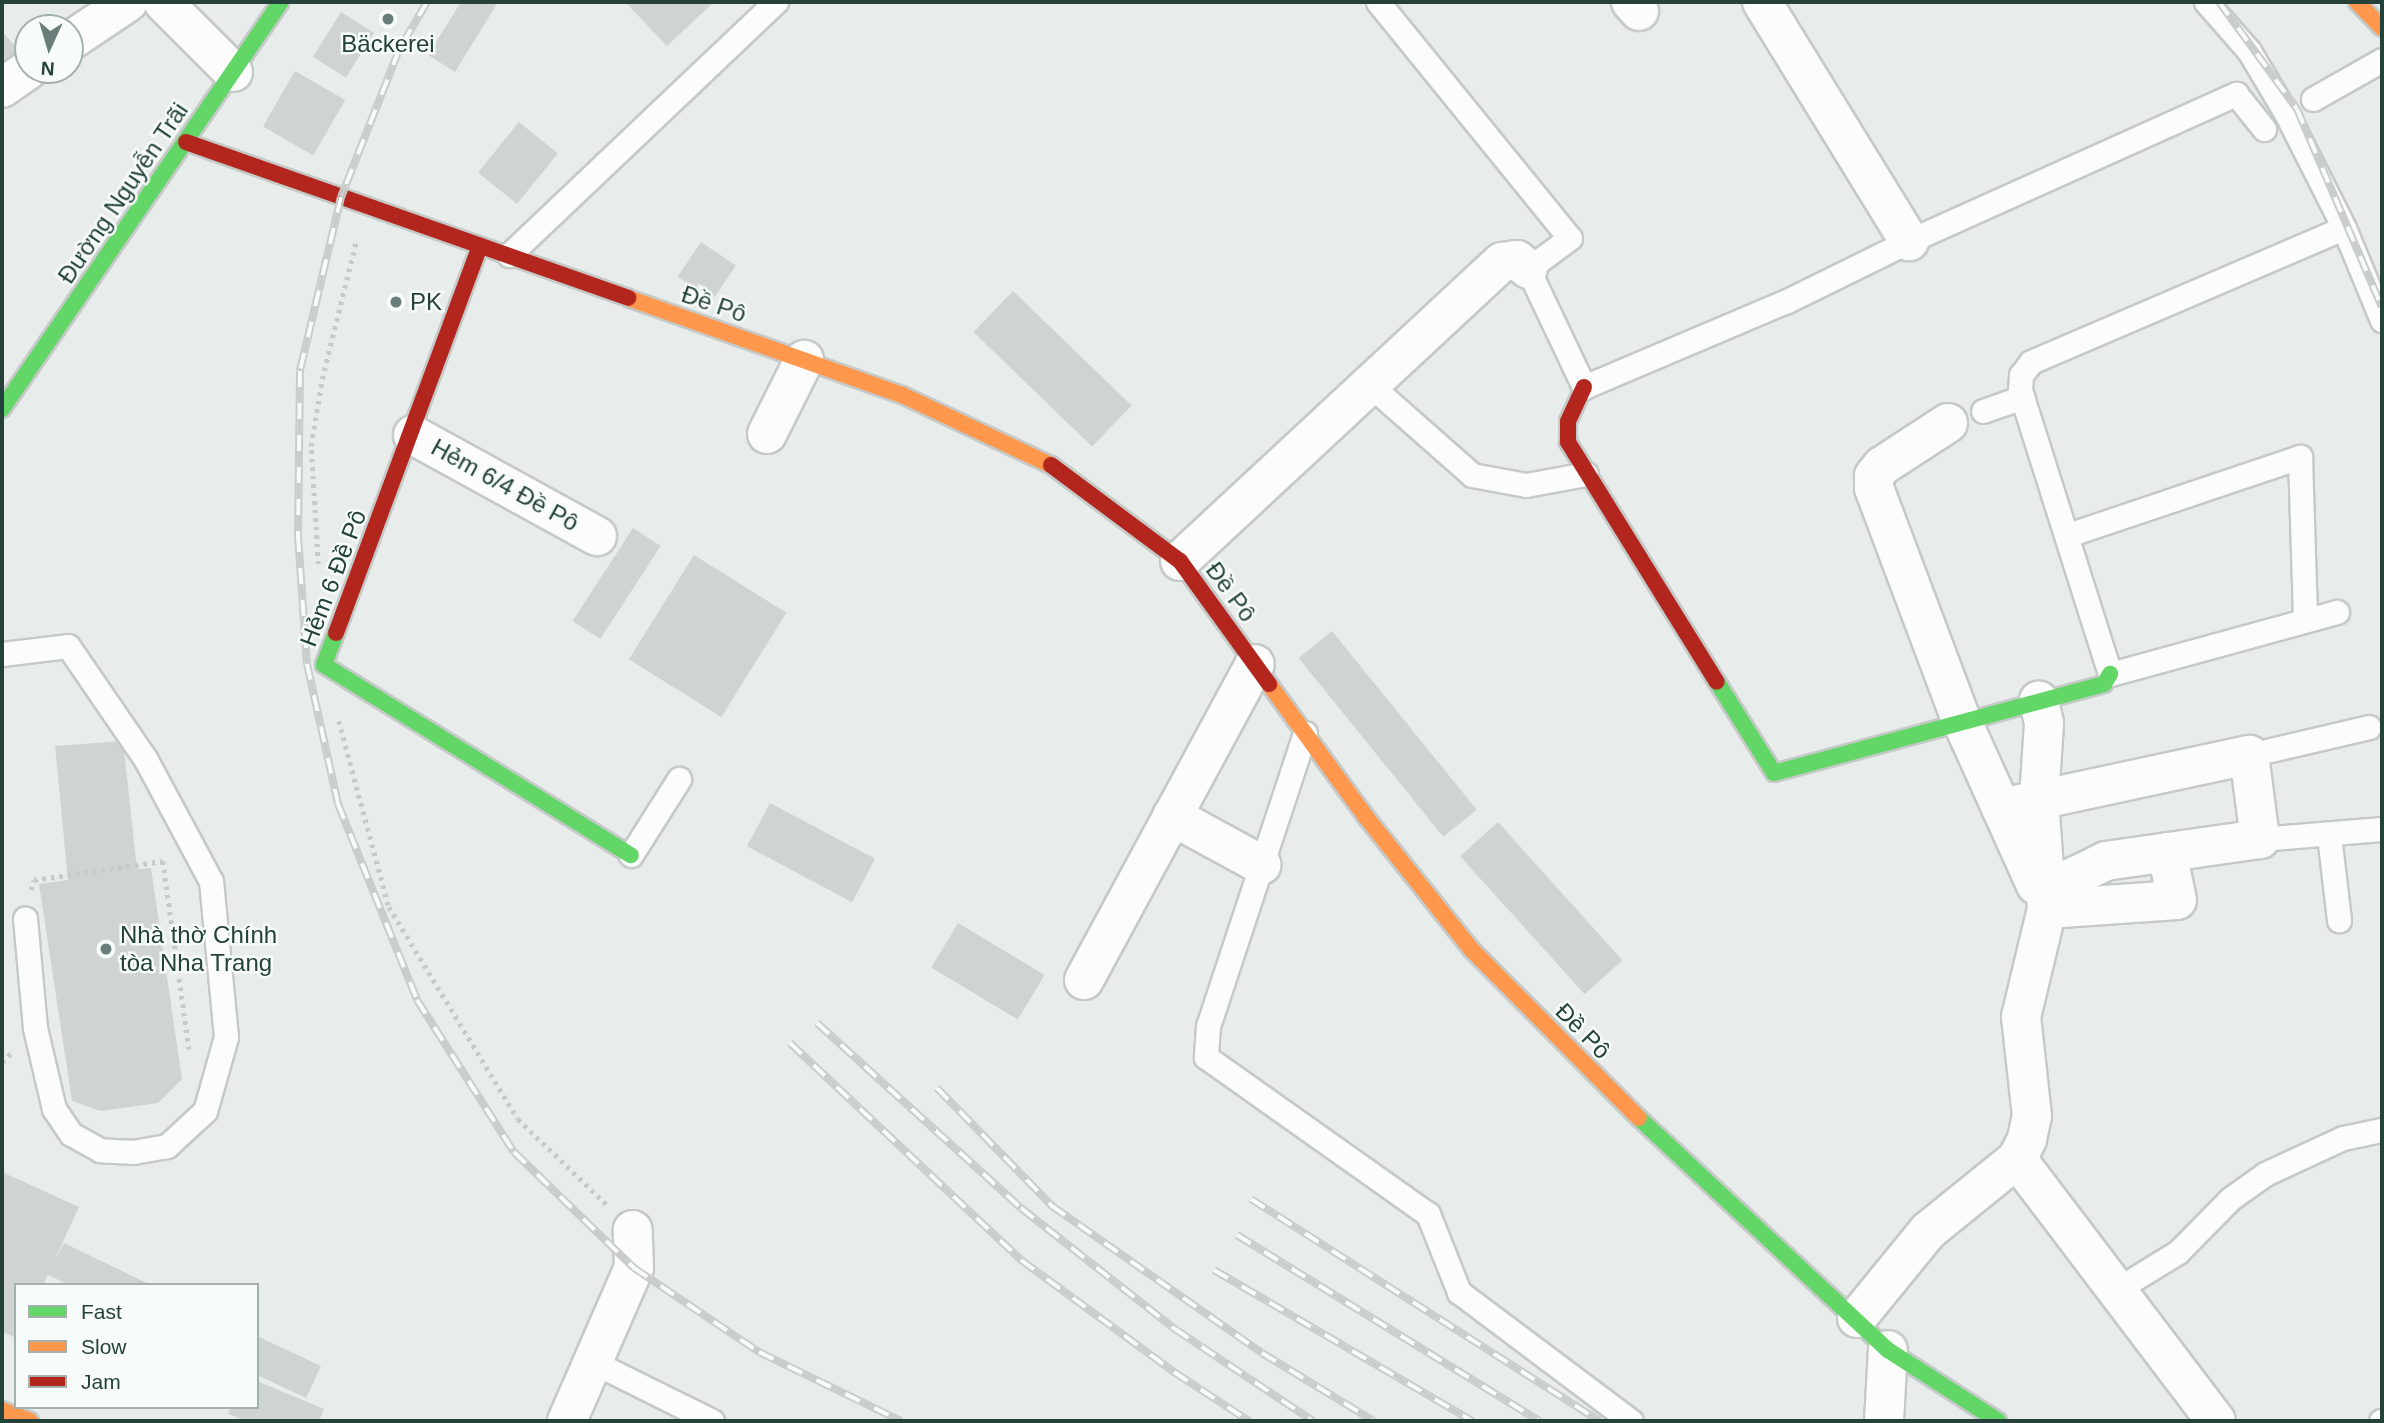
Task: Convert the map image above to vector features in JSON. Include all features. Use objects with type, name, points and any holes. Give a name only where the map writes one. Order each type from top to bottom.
[{"type":"street","points":[[84,32],[128,2]]},
{"type":"street","points":[[163,2],[233,72]]},
{"type":"street","name":"Đường Nguyễn Trãi","points":[[2,409],[281,2]]},
{"type":"street","points":[[1762,2],[1909,241]]},
{"type":"street","name":"Đề Pô","points":[[186,142],[902,395],[1041,458],[1180,561],[1306,733],[1471,949],[1606,1087],[1857,1318],[1888,1350],[1998,1421]]},
{"type":"street","name":"Hẻm 6 Đề Pô","points":[[480,246],[413,435],[324,665],[631,855]]},
{"type":"street","points":[[1180,561],[1502,262],[1517,260],[1528,269]]},
{"type":"street","points":[[767,433],[804,360]]},
{"type":"street","points":[[1584,387],[1568,422],[1568,442],[1774,773],[1961,719],[2104,684],[2110,674]]},
{"type":"street","points":[[1966,417],[1882,466],[1874,476],[1874,488],[1961,719],[2047,909]]},
{"type":"street","name":"Hẻm 6/4 Đề Pô","points":[[413,435],[597,536]]},
{"type":"street","points":[[1084,980],[1255,664]]},
{"type":"street","points":[[1857,1318],[1928,1231],[2017,1159],[2032,1116],[2021,1017],[2047,909],[2039,799],[2044,723],[2039,701]]},
{"type":"street","points":[[2001,808],[2249,755],[2260,839],[2167,852],[2095,867],[2073,877],[2047,909]]},
{"type":"street","points":[[1172,816],[1262,865]]},
{"type":"street","points":[[2017,1159],[2216,1421]]},
{"type":"street","points":[[567,1421],[634,1268],[633,1230]]},
{"type":"street","points":[[1884,1421],[1888,1350]]},
{"type":"street","points":[[2,1410],[30,1421]]},
{"type":"lane","points":[[509,255],[776,2]]},
{"type":"lane","points":[[1378,2],[1570,238],[1528,269],[1568,361],[1584,387],[1787,301],[1909,241],[2236,94],[2264,129]]},
{"type":"lane","points":[[2206,2],[2249,51],[2344,228],[2382,320]]},
{"type":"lane","points":[[2313,99],[2382,60]]},
{"type":"lane","points":[[2337,612],[2110,674],[2023,397],[2021,375],[2031,362],[2344,228]]},
{"type":"lane","points":[[1370,385],[1472,475],[1526,485],[1586,474]]},
{"type":"lane","points":[[1966,417],[2023,397]]},
{"type":"lane","points":[[2068,535],[2300,457],[2305,620]]},
{"type":"lane","points":[[2,654],[68,646],[146,760],[211,881],[226,1037],[205,1111],[167,1146],[134,1152],[100,1150],[71,1134],[54,1109],[35,1028],[25,918]]},
{"type":"lane","points":[[2249,755],[2369,727]]},
{"type":"lane","points":[[1306,733],[1208,1026],[1206,1057],[1428,1214],[1459,1292],[1631,1421]]},
{"type":"lane","points":[[631,855],[679,779]]},
{"type":"lane","points":[[2260,839],[2382,829]]},
{"type":"lane","points":[[2329,835],[2339,920]]},
{"type":"lane","points":[[2116,1290],[2178,1252],[2230,1199],[2265,1174],[2343,1138],[2382,1130]]},
{"type":"lane","points":[[593,1362],[712,1421]]},
{"type":"path","points":[[25,918],[34,880],[163,861],[198,1119]]},
{"type":"building","points":[[461,2],[498,2],[455,72],[428,55]]},
{"type":"building","points":[[625,2],[714,2],[667,46]]},
{"type":"building","points":[[341,12],[374,33],[346,78],[313,57]]},
{"type":"building","points":[[2,31],[14,45],[14,54],[2,64]]},
{"type":"building","points":[[295,71],[345,100],[313,155],[263,126]]},
{"type":"building","points":[[519,122],[558,153],[517,204],[478,173]]},
{"type":"building","points":[[701,242],[736,265],[712,300],[678,277]]},
{"type":"building","points":[[1013,291],[1132,406],[1092,447],[973,332]]},
{"type":"building","points":[[633,528],[661,546],[600,639],[573,621]]},
{"type":"building","points":[[694,555],[786,613],[721,717],[629,659]]},
{"type":"building","points":[[1332,631],[1477,810],[1443,837],[1299,658]]},
{"type":"building","name":"Nhà thờ Chính tòa Nha Trang","points":[[123,741],[137,869],[151,868],[182,1079],[158,1103],[101,1111],[72,1101],[39,884],[68,880],[55,746]]},
{"type":"building","points":[[770,803],[875,859],[852,902],[747,846]]},
{"type":"building","points":[[1498,822],[1622,960],[1585,994],[1460,856]]},
{"type":"building","points":[[958,923],[1045,975],[1018,1020],[931,968]]},
{"type":"building","points":[[2,1172],[79,1207],[54,1261],[64,1243],[147,1283],[65,1283],[48,1275],[44,1283],[14,1283],[14,1337],[2,1332]]},
{"type":"building","points":[[259,1337],[321,1366],[306,1398],[259,1376]]},
{"type":"building","points":[[259,1382],[324,1409],[319,1421],[246,1421],[228,1414],[230,1409],[259,1409]]},
{"type":"railway","points":[[427,2],[399,50],[341,197],[300,371],[298,536],[307,664],[338,804],[417,1000],[514,1152],[634,1268],[759,1352],[901,1421]]},
{"type":"railway","points":[[2219,2],[2297,109],[2382,307]]},
{"type":"railway","points":[[817,1023],[1021,1208],[1175,1329],[1313,1421]]},
{"type":"railway","points":[[790,1043],[1021,1260],[1174,1372],[1249,1421]]},
{"type":"railway","points":[[937,1088],[1052,1206],[1262,1353],[1374,1421]]},
{"type":"railway","points":[[1251,1199],[1599,1421]]},
{"type":"railway","points":[[1237,1235],[1539,1421]]},
{"type":"railway","points":[[1214,1270],[1472,1421]]},
{"type":"traffic: fast","points":[[2,409],[281,2]]},
{"type":"traffic: fast","points":[[336,633],[324,665],[631,855]]},
{"type":"traffic: fast","points":[[1717,682],[1774,773],[2104,684],[2110,674]]},
{"type":"traffic: fast","points":[[1639,1118],[1888,1350],[1998,1421]]},
{"type":"traffic: slow","points":[[2357,2],[2382,28]]},
{"type":"traffic: slow","points":[[628,298],[902,395],[1051,465]]},
{"type":"traffic: slow","points":[[1269,684],[1366,817],[1471,949],[1639,1118]]},
{"type":"traffic: slow","points":[[2,1410],[30,1421]]},
{"type":"traffic: jam","points":[[186,142],[628,298]]},
{"type":"traffic: jam","points":[[336,633],[480,246]]},
{"type":"traffic: jam","points":[[1584,387],[1568,422],[1568,442],[1717,682]]},
{"type":"traffic: jam","points":[[1051,465],[1180,561],[1269,684]]},
{"type":"place","name":"Bäckerei","points":[[388,19]]},
{"type":"place","name":"PK","points":[[396,302]]},
{"type":"place","name":"Nhà thờ Chính tòa Nha Trang","points":[[106,949]]}]
